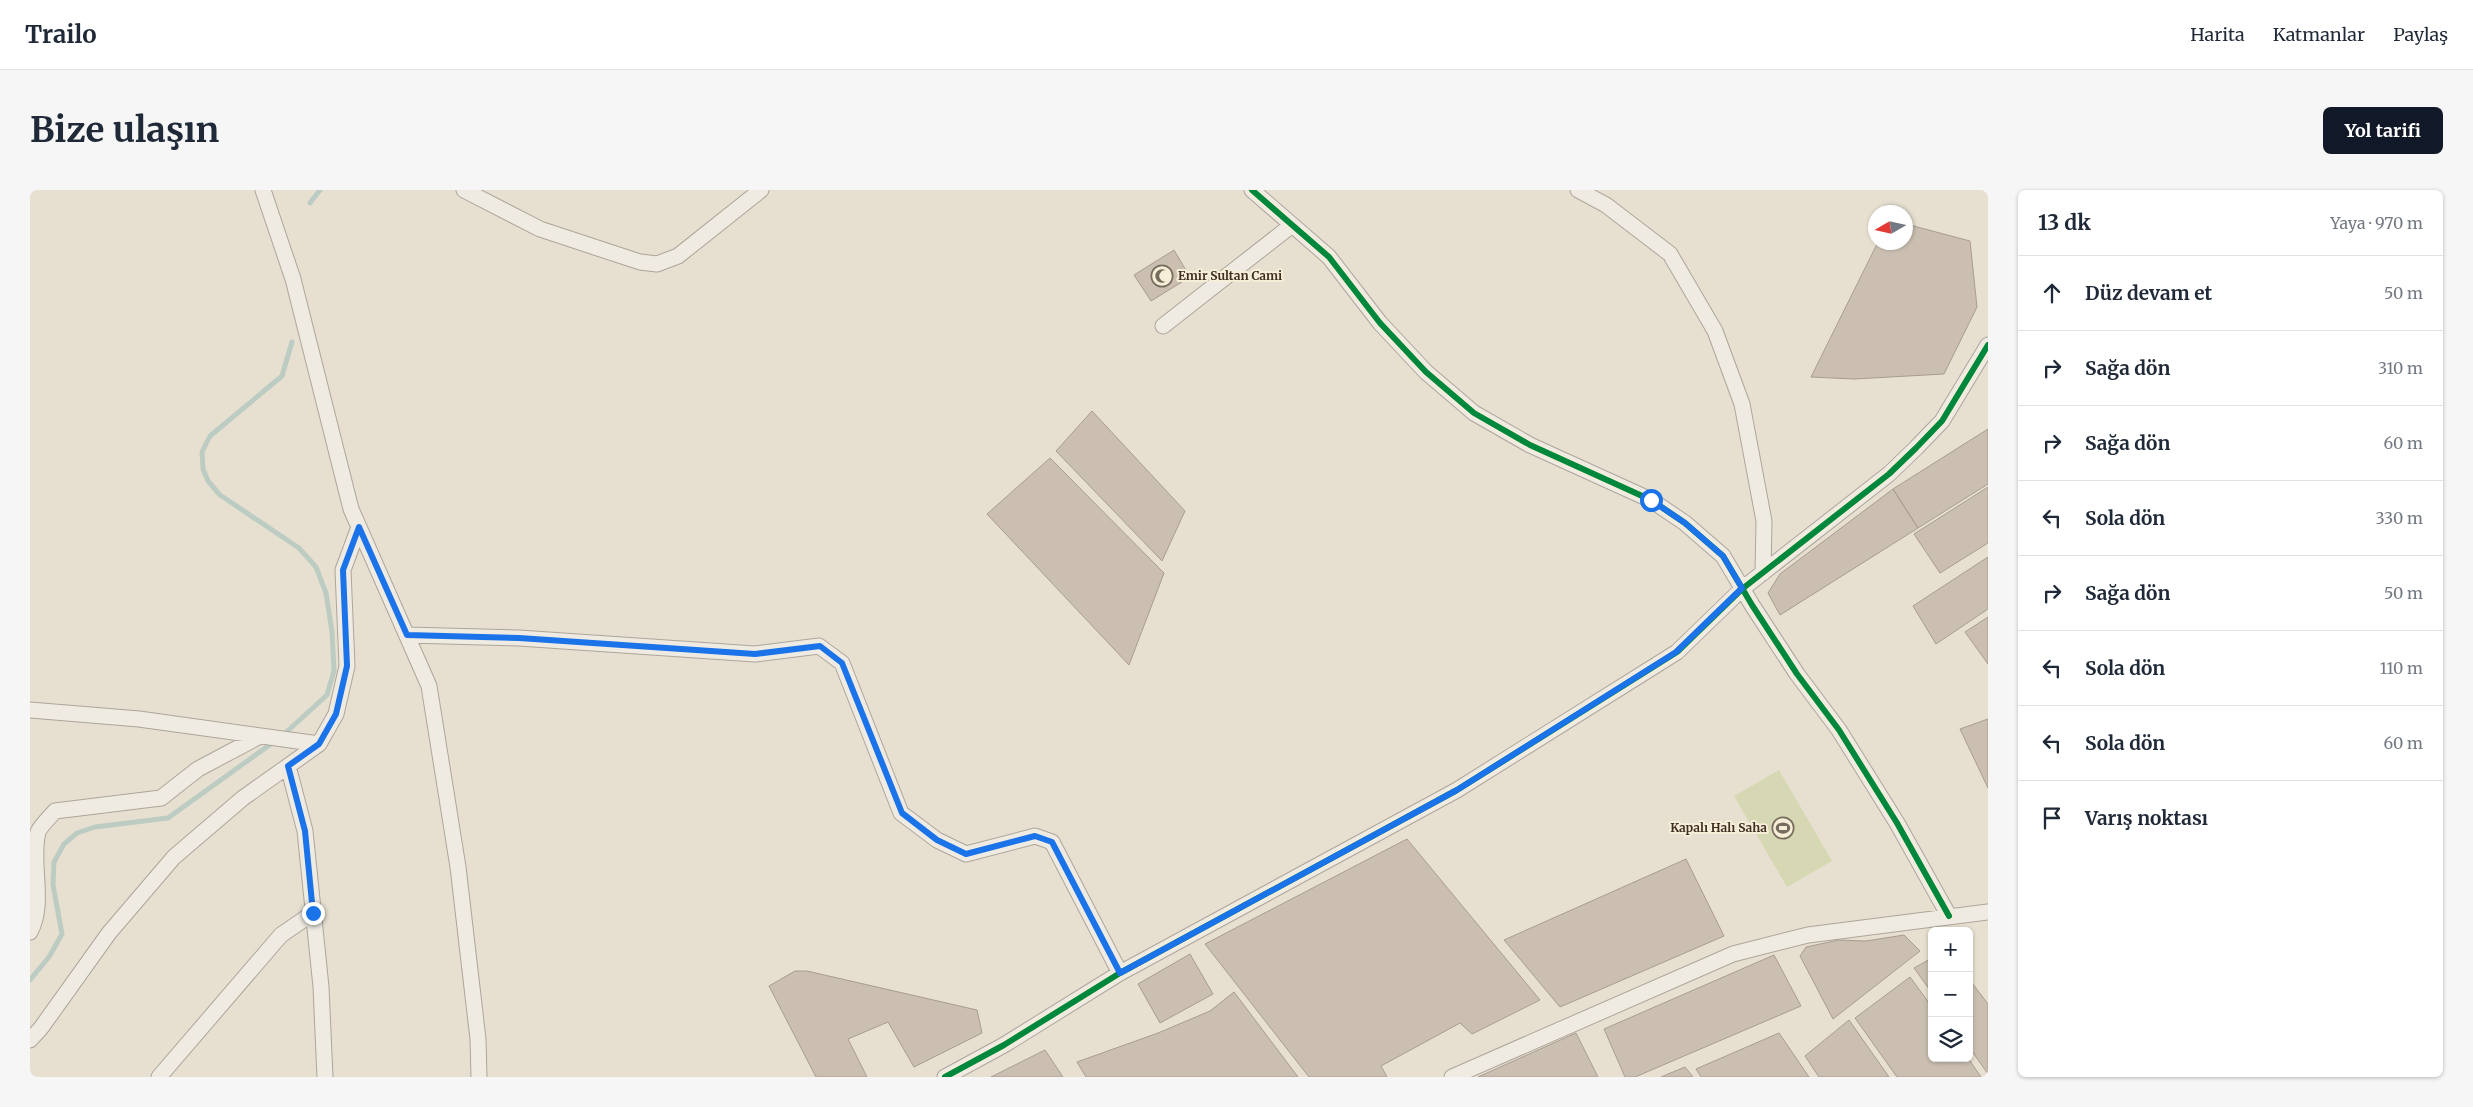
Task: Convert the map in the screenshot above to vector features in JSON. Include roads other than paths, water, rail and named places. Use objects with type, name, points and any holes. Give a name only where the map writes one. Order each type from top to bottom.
[{"type":"street","points":[[263,190],[292,279],[351,508],[429,686],[458,867],[478,1039],[479,1077]]},
{"type":"street","points":[[464,190],[540,229],[640,262],[657,264],[678,256],[761,190]]},
{"type":"street","points":[[1252,190],[1329,257],[1380,322],[1426,372],[1474,413],[1530,444],[1651,500],[1685,523],[1723,556],[1742,588],[1878,792],[1949,916]]},
{"type":"street","points":[[1578,190],[1606,205],[1670,254],[1715,331],[1742,404],[1764,521],[1763,573]]},
{"type":"street","points":[[1164,326],[1292,225]]},
{"type":"street","points":[[945,1077],[1004,1045],[1120,973],[1457,790],[1676,652],[1742,588],[1889,474],[1936,428],[1942,422],[1988,345]]},
{"type":"street","points":[[30,1040],[41,1028],[109,933],[174,857],[243,798],[319,744],[336,714],[347,666],[343,570],[359,527]]},
{"type":"street","points":[[407,635],[519,638],[755,654],[820,646],[842,663],[902,813],[937,840],[966,854],[1035,836],[1052,842],[1120,973]]},
{"type":"street","points":[[30,710],[139,719],[319,744]]},
{"type":"street","points":[[30,932],[36,921],[34,849],[38,830],[55,811],[161,798],[198,769],[260,736]]},
{"type":"street","points":[[288,766],[305,831],[321,988],[325,1077]]},
{"type":"street","points":[[1452,1077],[1733,954],[1808,935],[1988,912]]},
{"type":"street","points":[[159,1077],[280,935],[313,913]]},
{"type":"waterway","points":[[310,203],[320,190]]},
{"type":"waterway","points":[[282,736],[327,695],[334,671],[332,632],[326,593],[316,567],[299,548],[220,495],[208,481],[203,469],[202,452],[210,436],[282,376],[292,342]]},
{"type":"waterway","points":[[30,980],[49,957],[62,934],[53,885],[54,862],[64,844],[77,833],[95,827],[168,818],[275,741]]},
{"type":"place","name":"Emir Sultan Cami","points":[[1162,276]]},
{"type":"place","name":"Kapalı Halı Saha","points":[[1783,828]]}]
